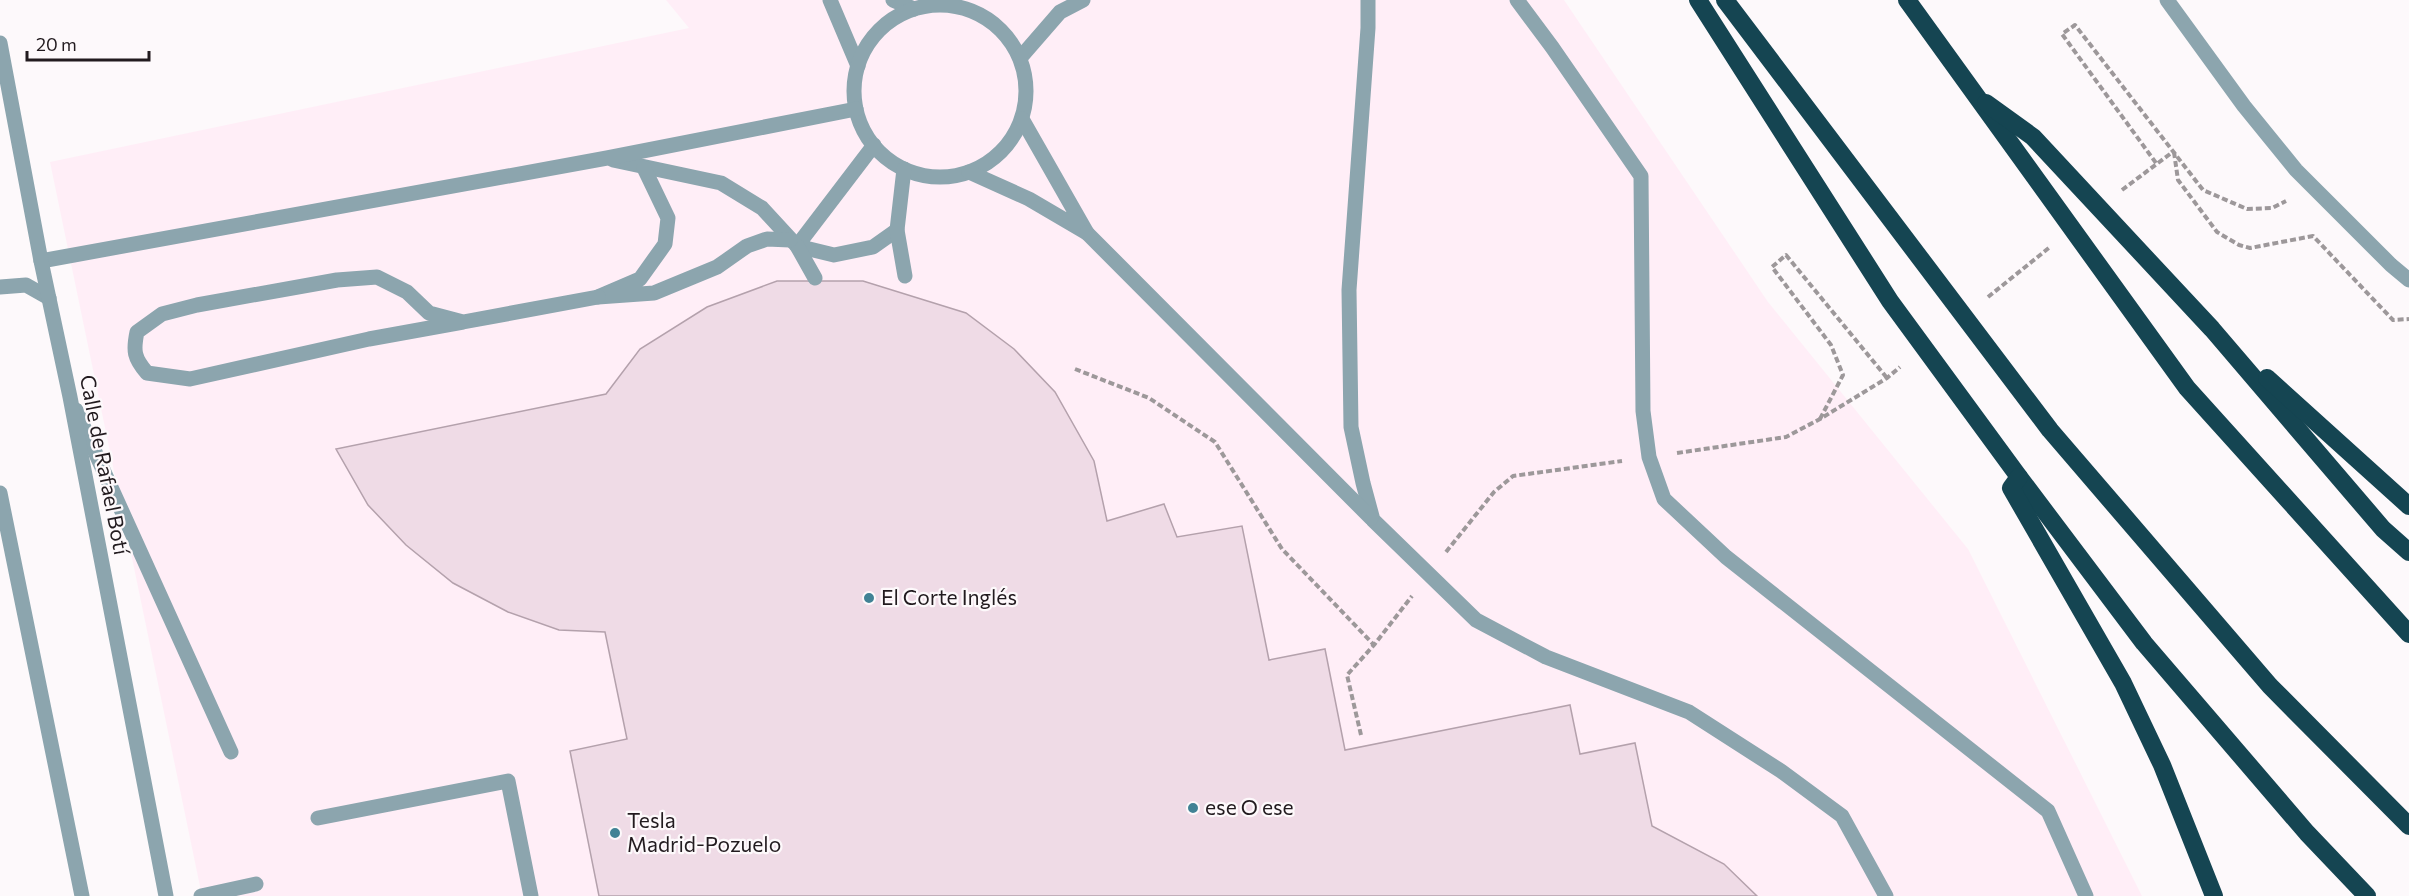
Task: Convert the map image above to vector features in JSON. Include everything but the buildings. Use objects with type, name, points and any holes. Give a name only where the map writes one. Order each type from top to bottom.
[{"type":"highway","points":[[1698,0],[1890,301],[2019,477],[2144,643],[2307,833],[2367,896]]},
{"type":"highway","points":[[1725,0],[2050,430],[2270,686],[2409,826]]},
{"type":"highway","points":[[1907,0],[2187,388],[2409,634]]},
{"type":"highway","points":[[1972,93],[2033,137],[2212,329],[2383,529],[2409,552]]},
{"type":"highway","points":[[2212,329],[2409,506]]},
{"type":"highway","points":[[2019,477],[2011,488],[2123,683],[2162,765],[2214,896]]},
{"type":"street","points":[[830,0],[858,66]]},
{"type":"street","points":[[893,0],[914,9]]},
{"type":"street","points":[[1020,58],[1060,12],[1083,0]]},
{"type":"street","points":[[1368,0],[1349,290],[1351,427],[1373,520]]},
{"type":"street","points":[[1517,0],[1641,176],[1643,411],[1649,457],[1664,499],[1726,557],[2048,811],[2086,896]]},
{"type":"street","points":[[2168,0],[2244,106],[2296,170],[2391,265],[2409,280]]},
{"type":"street","points":[[939,5],[965,8],[988,19],[1007,36],[1020,58],[1025,79],[1026,99],[1022,119],[1010,142],[991,160],[969,172],[947,177],[925,176],[904,169],[888,159],[874,145],[863,128],[856,109],[854,87],[858,66],[870,41],[889,21],[914,9],[939,5]]},
{"type":"street","name":"Calle de Rafael Botí","points":[[0,43],[40,261],[70,397],[165,896]]},
{"type":"street","points":[[40,261],[607,158],[856,109]]},
{"type":"street","points":[[1022,119],[1087,233]]},
{"type":"street","points":[[794,243],[874,145]]},
{"type":"street","points":[[607,158],[644,168],[721,183],[762,208],[794,243],[815,278]]},
{"type":"street","points":[[598,297],[640,279],[665,244],[668,218],[644,168]]},
{"type":"street","points":[[904,169],[897,230],[905,276]]},
{"type":"street","points":[[969,172],[1029,199],[1087,233],[1476,620],[1546,657],[1689,712],[1781,771],[1842,816],[1886,896]]},
{"type":"street","points":[[463,322],[429,313],[407,292],[377,277],[337,280],[197,305],[162,314],[137,332],[134,346],[136,362],[147,373],[190,379],[369,339],[463,322],[598,297],[654,293],[717,267],[747,246],[767,239],[794,243],[834,255],[873,247],[897,230]]},
{"type":"street","points":[[0,287],[26,285],[49,298]]},
{"type":"street","points":[[70,397],[231,752]]},
{"type":"street","points":[[0,493],[82,896]]},
{"type":"street","points":[[318,818],[508,781],[531,896]]},
{"type":"street","points":[[201,896],[256,884]]},
{"type":"path","points":[[2156,163],[2062,34],[2068,29],[2075,25],[2203,190],[2247,209],[2272,208],[2286,201]]},
{"type":"path","points":[[2118,193],[2174,151]]},
{"type":"path","points":[[2174,151],[2178,180],[2217,232],[2239,245],[2250,248],[2313,236],[2393,320],[2409,319]]},
{"type":"path","points":[[1979,304],[2054,245]]},
{"type":"path","points":[[1887,378],[1786,255],[1772,267],[1831,345],[1843,375],[1820,419],[1887,378],[1905,363]]},
{"type":"path","points":[[1075,369],[1149,398],[1215,442],[1282,549],[1374,645],[1347,675],[1361,735]]},
{"type":"shaded area","points":[[666,0],[1564,0],[1768,302],[1968,549],[2142,896],[202,896],[50,162],[689,28]]},
{"type":"place","name":"El Corte Inglés","points":[[869,598]]},
{"type":"place","name":"ese O ese","points":[[1193,808]]},
{"type":"place","name":"Tesla Madrid-Pozuelo","points":[[615,833]]}]
